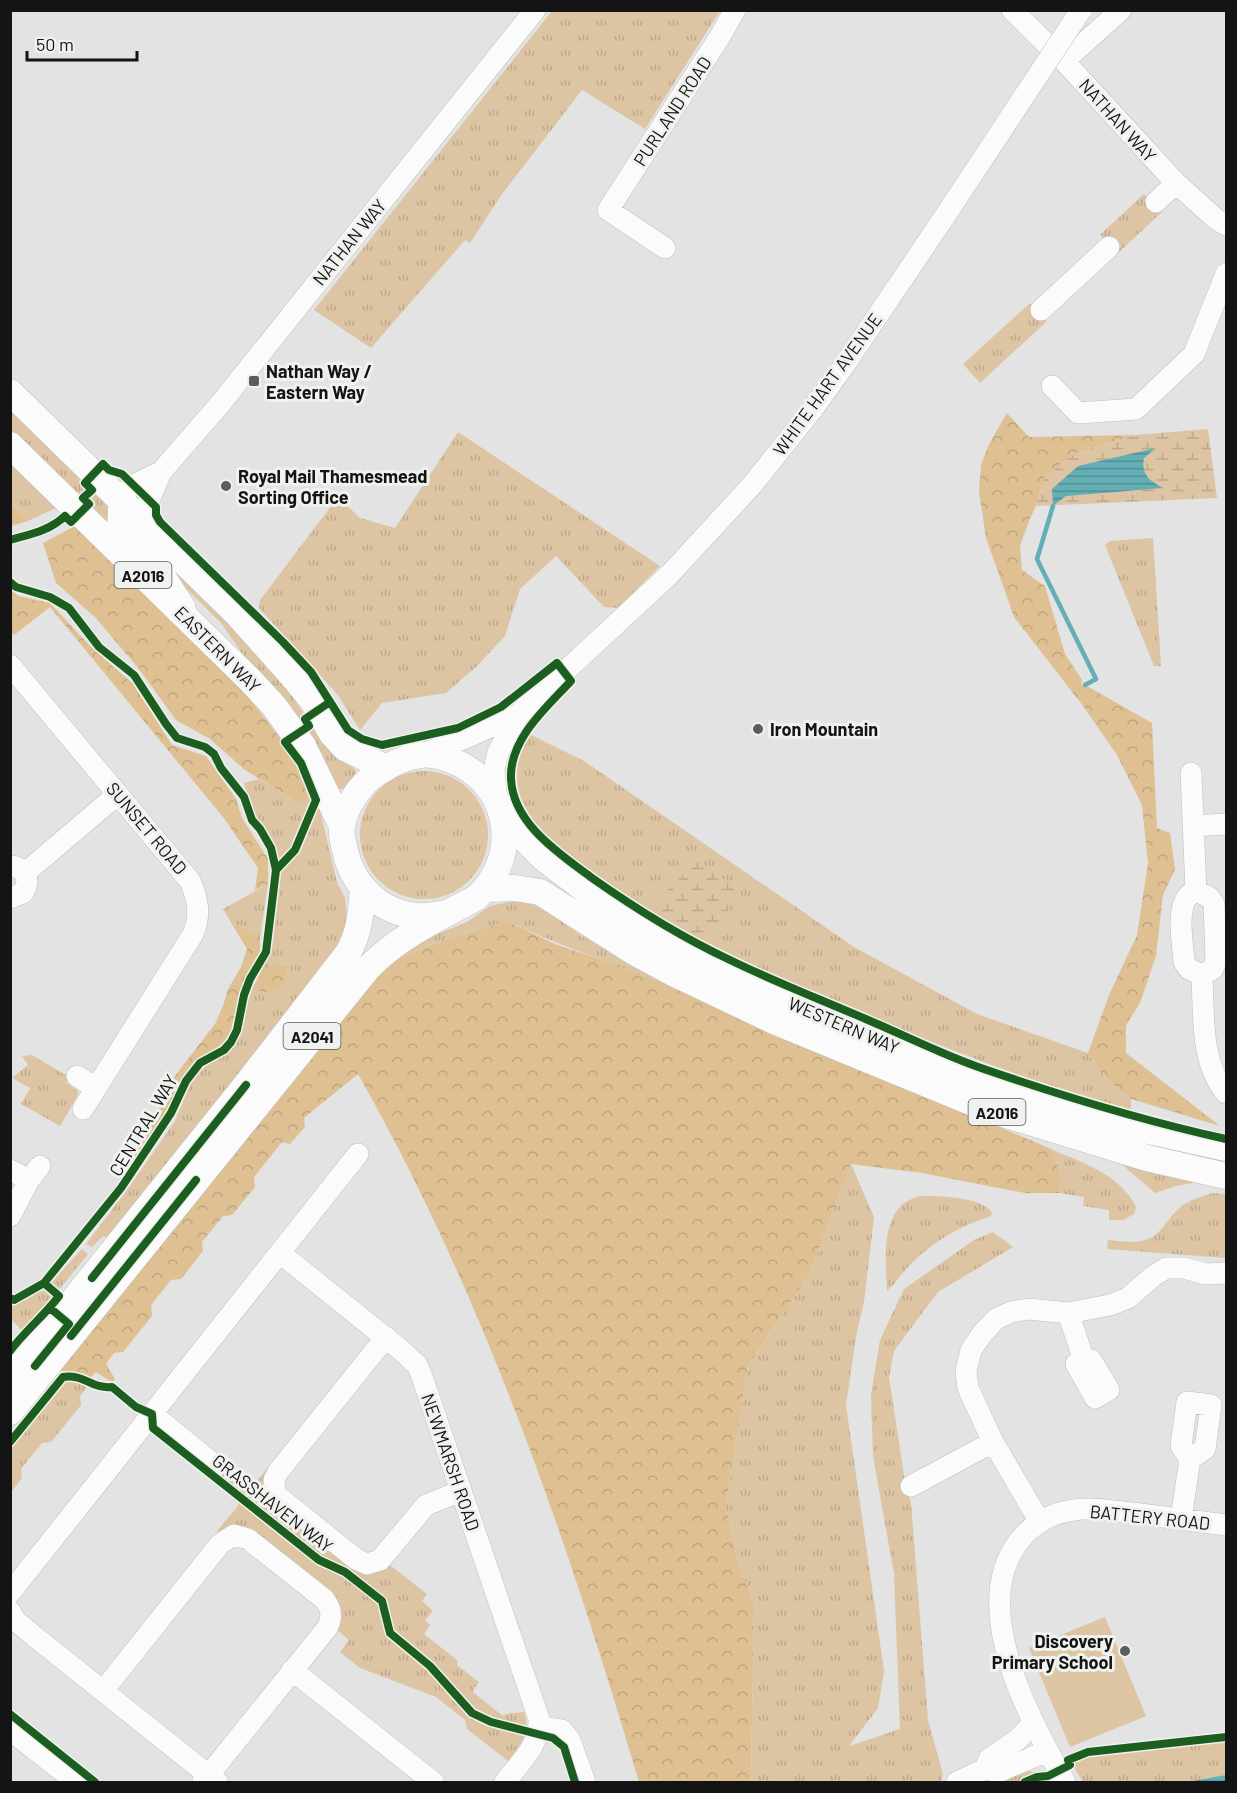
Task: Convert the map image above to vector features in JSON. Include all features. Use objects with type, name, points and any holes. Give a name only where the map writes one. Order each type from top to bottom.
[{"type":"main road","name":"EASTERN WAY","points":[[10,392],[238,615],[312,700],[333,734],[345,748],[386,768]]},
{"type":"main road","name":"EASTERN WAY","points":[[10,445],[251,681],[290,725],[316,769],[342,826]]},
{"type":"main road","points":[[423,754],[448,758],[472,771],[490,789],[500,809],[505,838],[498,871],[486,889],[476,898],[448,913],[418,916],[392,910],[377,902],[363,888],[348,866],[342,826],[359,789],[370,777],[386,768],[423,754]]},
{"type":"main road","name":"WESTERN WAY","points":[[500,809],[543,858],[609,908],[657,938],[765,992],[1006,1091],[1107,1122],[1227,1148]]},
{"type":"main road","name":"A2041","points":[[10,1379],[246,1085],[348,953],[357,938],[363,888]]},
{"type":"main road","name":"WESTERN WAY","points":[[486,889],[515,888],[540,892],[634,952],[673,973],[776,1022],[990,1110],[1147,1158],[1227,1176]]},
{"type":"main road","name":"A2041","points":[[10,1412],[368,968],[384,951],[448,913]]},
{"type":"street","name":"NATHAN WAY","points":[[141,520],[161,472],[221,404],[535,10]]},
{"type":"street","name":"PURLAND ROAD","points":[[666,248],[608,210],[735,10]]},
{"type":"street","name":"NATHAN WAY","points":[[1012,10],[1064,61],[1176,183],[1216,219],[1227,225]]},
{"type":"street","name":"WHITE HART AVENUE","points":[[500,809],[494,770],[498,752],[519,714],[670,574],[753,484],[843,367],[1081,10]]},
{"type":"street","points":[[1064,61],[1121,10]]},
{"type":"street","points":[[1156,202],[1176,183]]},
{"type":"street","points":[[1041,310],[1109,247]]},
{"type":"street","points":[[1052,386],[1078,413],[1136,409],[1194,354],[1227,274]]},
{"type":"street","name":"NATHAN WAY","points":[[119,498],[133,485],[161,472]]},
{"type":"street","points":[[119,498],[118,522],[121,530],[162,571],[205,637]]},
{"type":"street","name":"SUNSET ROAD","points":[[14,676],[118,794],[190,881],[196,894],[197,918],[193,934],[83,1109]]},
{"type":"street","name":"WHITE HART AVENUE","points":[[423,754],[519,714]]},
{"type":"street","points":[[1191,773],[1196,891]]},
{"type":"street","points":[[10,898],[19,896],[26,888],[27,879],[18,870],[118,794]]},
{"type":"street","points":[[1193,826],[1227,824]]},
{"type":"street","points":[[1196,891],[1209,897],[1214,904],[1216,960],[1213,969],[1202,975]]},
{"type":"street","points":[[1196,891],[1185,898],[1181,907],[1184,962],[1189,969],[1202,975]]},
{"type":"street","points":[[1202,975],[1206,1045],[1210,1064],[1216,1081],[1227,1093]]},
{"type":"street","points":[[77,1076],[96,1088]]},
{"type":"street","points":[[10,1593],[358,1154]]},
{"type":"street","points":[[10,1216],[27,1172]]},
{"type":"street","name":"NEWMARSH ROAD","points":[[280,1253],[386,1337],[417,1365],[536,1710],[539,1727]]},
{"type":"street","points":[[1040,1522],[993,1442],[968,1388],[966,1371],[970,1350],[982,1334],[996,1319],[1011,1312],[1029,1309],[1068,1312],[1110,1305],[1128,1298],[1166,1268],[1184,1268],[1206,1274],[1227,1273]]},
{"type":"street","points":[[1068,1312],[1084,1360]]},
{"type":"street","name":"GRASSHAVEN WAY","points":[[386,1337],[278,1472],[274,1480],[275,1494],[356,1559],[368,1564],[380,1560],[426,1505],[461,1491]]},
{"type":"street","name":"GRASSHAVEN WAY","points":[[152,1414],[216,1466]]},
{"type":"street","points":[[911,1486],[993,1442]]},
{"type":"street","points":[[1181,1519],[1190,1460]]},
{"type":"street","name":"BATTERY ROAD","points":[[1065,1782],[1047,1751],[1020,1694],[1005,1644],[1000,1586],[1003,1569],[1011,1551],[1025,1533],[1040,1522],[1062,1512],[1088,1508],[1227,1525]]},
{"type":"street","points":[[10,1611],[15,1620],[209,1780],[292,1670],[327,1628],[332,1616],[331,1610],[324,1599],[248,1539],[234,1535],[220,1544],[103,1691]]},
{"type":"street","points":[[292,1670],[433,1782]]},
{"type":"street","points":[[985,1769],[989,1759],[1017,1740],[1033,1723]]},
{"type":"street","points":[[505,1782],[532,1749],[539,1727],[562,1730],[570,1740],[585,1782]]},
{"type":"street","points":[[10,1730],[76,1782]]},
{"type":"street","points":[[957,1782],[985,1769],[998,1772],[1047,1751]]},
{"type":"green space","points":[[552,11],[720,11],[645,129],[582,90],[502,194],[470,243],[465,240],[371,348],[314,310]]},
{"type":"green space","points":[[1144,194],[1162,212],[1118,253],[1100,235]]},
{"type":"green space","points":[[1030,303],[1047,321],[980,383],[963,364]]},
{"type":"green space","points":[[10,404],[84,476],[79,481],[86,488],[76,497],[11,433]]},
{"type":"green space","points":[[1007,413],[1029,437],[1136,435],[1074,454],[1044,478],[1020,546],[1022,570],[1045,586],[1065,654],[1082,680],[1081,686],[1085,685],[1152,723],[1157,828],[1170,833],[1175,869],[1163,895],[1156,956],[1140,1003],[1126,1025],[1126,1053],[1220,1126],[1131,1099],[1109,1081],[1088,1053],[1109,995],[1137,935],[1148,863],[1142,805],[1117,755],[1083,706],[1014,617],[986,538],[979,491],[981,465],[989,444]]},
{"type":"green space","points":[[1208,429],[1217,498],[1036,506],[1044,478],[1074,454],[1136,435]]},
{"type":"green space","points":[[458,432],[660,566],[618,608],[604,607],[556,556],[520,589],[505,636],[476,667],[446,693],[382,703],[360,730],[337,694],[259,608],[260,600],[338,497],[360,518],[395,528]]},
{"type":"green space","points":[[10,460],[58,507],[28,521],[11,503]]},
{"type":"green space","points":[[99,490],[111,502],[109,530],[90,511],[96,505],[91,499]]},
{"type":"green space","points":[[11,503],[28,521],[11,526]]},
{"type":"green space","points":[[127,518],[272,667],[327,748],[337,758],[355,769],[356,773],[344,789],[338,789],[319,753],[258,676],[221,623],[131,534]]},
{"type":"green space","points":[[75,526],[241,687],[301,765],[307,798],[300,804],[245,770],[210,739],[176,720],[139,669],[95,617],[56,583],[43,543]]},
{"type":"green space","points":[[1153,538],[1161,666],[1154,666],[1105,545],[1110,541]]},
{"type":"green space","points":[[11,589],[18,596],[50,603],[89,645],[133,684],[172,745],[206,756],[236,799],[242,818],[268,859],[268,884],[255,890],[258,868],[223,817],[50,607],[14,635],[11,631]]},
{"type":"green space","points":[[529,734],[584,761],[854,947],[977,1014],[1088,1053],[1109,1081],[1131,1099],[1131,1110],[1027,1078],[891,1025],[752,965],[650,911],[567,853],[531,817],[520,795],[517,779],[520,756]]},
{"type":"green space","points":[[301,765],[319,806],[337,882],[345,898],[348,926],[340,945],[109,1239],[103,1236],[92,1247],[86,1244],[175,1121],[193,1077],[210,1063],[230,1052],[241,1033],[252,990],[269,993],[287,965],[265,963],[272,941],[280,882],[277,857],[267,834],[255,818],[244,783],[259,779],[300,804]]},
{"type":"green space","points":[[424,771],[448,776],[469,790],[483,811],[488,835],[483,859],[469,880],[448,894],[424,899],[400,894],[379,880],[365,859],[360,835],[365,811],[379,790],[400,776]]},
{"type":"green space","points":[[697,861],[741,891],[705,943],[648,910]]},
{"type":"green space","points":[[268,884],[260,938],[243,927],[232,924],[223,909]]},
{"type":"green space","points":[[518,900],[538,906],[584,937],[683,993],[507,921],[434,944],[384,964],[410,945],[467,922],[490,906]]},
{"type":"green space","points":[[507,921],[555,944],[630,970],[1051,1149],[1059,1169],[1059,1193],[1025,1193],[922,1173],[851,1164],[809,1275],[748,1365],[726,1506],[737,1559],[754,1605],[751,1777],[749,1782],[639,1782],[582,1600],[519,1420],[445,1244],[358,1074],[304,1118],[305,1127],[290,1144],[282,1142],[254,1177],[255,1187],[232,1215],[223,1216],[202,1242],[203,1251],[181,1279],[171,1280],[151,1305],[152,1316],[123,1352],[114,1353],[106,1364],[115,1379],[112,1382],[96,1372],[90,1378],[75,1372],[65,1373],[59,1368],[384,964],[434,944]]},
{"type":"green space","points":[[232,924],[243,927],[260,938],[260,955],[241,992],[230,1033],[222,1044],[199,1060],[183,1079],[161,1122],[132,1166],[123,1165],[164,1101],[174,1077],[215,1024],[228,989],[241,967],[247,949]]},
{"type":"green space","points":[[265,963],[287,965],[285,985],[269,993],[252,990]]},
{"type":"green space","points":[[32,1055],[69,1077],[66,1082],[78,1091],[77,1097],[60,1126],[21,1104],[30,1088],[12,1078],[28,1065],[22,1056]]},
{"type":"green space","points":[[1051,1149],[1099,1171],[1121,1186],[1136,1207],[1134,1214],[1123,1220],[1109,1220],[1109,1210],[1083,1206],[1084,1197],[1059,1193],[1059,1169]]},
{"type":"green space","points":[[1119,1162],[1194,1180],[1193,1183],[1155,1193]]},
{"type":"green space","points":[[851,1164],[874,1217],[864,1302],[856,1337],[846,1405],[884,1671],[878,1708],[849,1746],[900,1729],[894,1574],[873,1456],[871,1395],[880,1340],[904,1289],[974,1240],[993,1232],[1013,1247],[938,1292],[894,1351],[889,1377],[905,1482],[911,1503],[928,1720],[943,1774],[941,1782],[749,1782],[751,1777],[754,1605],[737,1559],[726,1506],[748,1365],[809,1275]]},
{"type":"green space","points":[[1213,1193],[1226,1194],[1226,1258],[1107,1249],[1108,1240],[1133,1242],[1154,1236],[1183,1205]]},
{"type":"green space","points":[[928,1196],[973,1201],[988,1208],[992,1213],[991,1216],[968,1225],[927,1249],[887,1291],[887,1239],[895,1214],[903,1204],[914,1198]]},
{"type":"green space","points":[[82,1249],[88,1254],[58,1291],[50,1284]]},
{"type":"green space","points":[[47,1289],[55,1296],[44,1309],[49,1314],[29,1338],[11,1319],[10,1302],[15,1305]]},
{"type":"green space","points":[[74,1380],[88,1386],[80,1396],[81,1405],[51,1442],[42,1443],[21,1469],[22,1478],[11,1492],[11,1446],[59,1384]]},
{"type":"green space","points":[[47,1382],[52,1386],[26,1419],[21,1415]]},
{"type":"green space","points":[[223,1460],[254,1485],[268,1467],[272,1471],[269,1476],[354,1565],[386,1562],[427,1594],[422,1601],[433,1611],[425,1620],[430,1625],[424,1634],[458,1661],[457,1665],[479,1682],[473,1690],[474,1693],[503,1716],[524,1712],[525,1733],[520,1745],[508,1761],[467,1729],[465,1720],[436,1697],[360,1668],[340,1652],[349,1640],[334,1627],[333,1602],[217,1531],[238,1506],[238,1502],[209,1478]]},
{"type":"green space","points":[[1105,1617],[1146,1716],[1070,1747],[1029,1648]]},
{"type":"green space","points":[[1226,1732],[1226,1782],[1083,1782],[1067,1755],[1082,1749]]},
{"type":"green space","points":[[1026,1771],[1035,1772],[1042,1782],[997,1782]]},
{"type":"water","points":[[1156,448],[1144,458],[1143,464],[1145,473],[1150,479],[1163,488],[1066,496],[1053,506],[1052,489],[1078,466]]},
{"type":"water","points":[[1226,1775],[1226,1782],[1187,1782]]},
{"type":"waterway","points":[[1053,506],[1037,559],[1096,679],[1085,685]]},
{"type":"cycle path","points":[[10,540],[46,529],[65,516],[71,522],[89,504],[83,498],[92,490],[85,483],[103,464],[109,470],[122,474],[156,507],[156,515],[160,522],[311,672],[348,730],[362,739],[382,745],[458,728],[501,707],[557,663],[571,681],[541,713],[523,737],[516,750],[511,779],[514,795],[529,824],[553,848],[592,878],[659,922],[712,951],[764,976],[953,1057],[1103,1107],[1226,1139]]},
{"type":"cycle path","name":"CENTRAL WAY","points":[[10,582],[16,587],[50,597],[69,608],[99,647],[134,675],[177,738],[205,747],[214,754],[221,768],[244,797],[252,820],[271,848],[276,870],[266,952],[250,979],[244,995],[237,1030],[231,1042],[224,1050],[200,1063],[186,1081],[171,1113],[121,1188],[44,1283],[14,1300],[10,1298]]},
{"type":"cycle path","points":[[276,870],[295,850],[316,800],[301,763],[285,742],[309,726],[305,719],[330,702]]},
{"type":"cycle path","points":[[92,1278],[246,1085]]},
{"type":"cycle path","points":[[71,1336],[196,1180]]},
{"type":"cycle path","points":[[10,1351],[59,1296],[44,1283]]},
{"type":"cycle path","points":[[35,1366],[69,1324],[50,1308]]},
{"type":"cycle path","points":[[10,1442],[63,1377],[77,1378],[99,1386],[112,1387],[136,1407],[152,1414],[153,1428],[319,1560],[345,1572],[382,1601],[390,1633],[430,1666],[472,1713],[491,1722],[553,1738],[564,1747],[575,1782]]},
{"type":"cycle path","points":[[10,1714],[95,1782]]},
{"type":"cycle path","points":[[1025,1782],[1037,1777],[1048,1776],[1070,1765],[1068,1760],[1088,1752],[1226,1737]]},
{"type":"place","name":"Nathan Way / Eastern Way","points":[[254,381]]},
{"type":"place","name":"Royal Mail Thamesmead Sorting Office","points":[[226,486]]},
{"type":"place","name":"Iron Mountain","points":[[758,729]]},
{"type":"place","name":"Discovery Primary School","points":[[1125,1651]]}]
